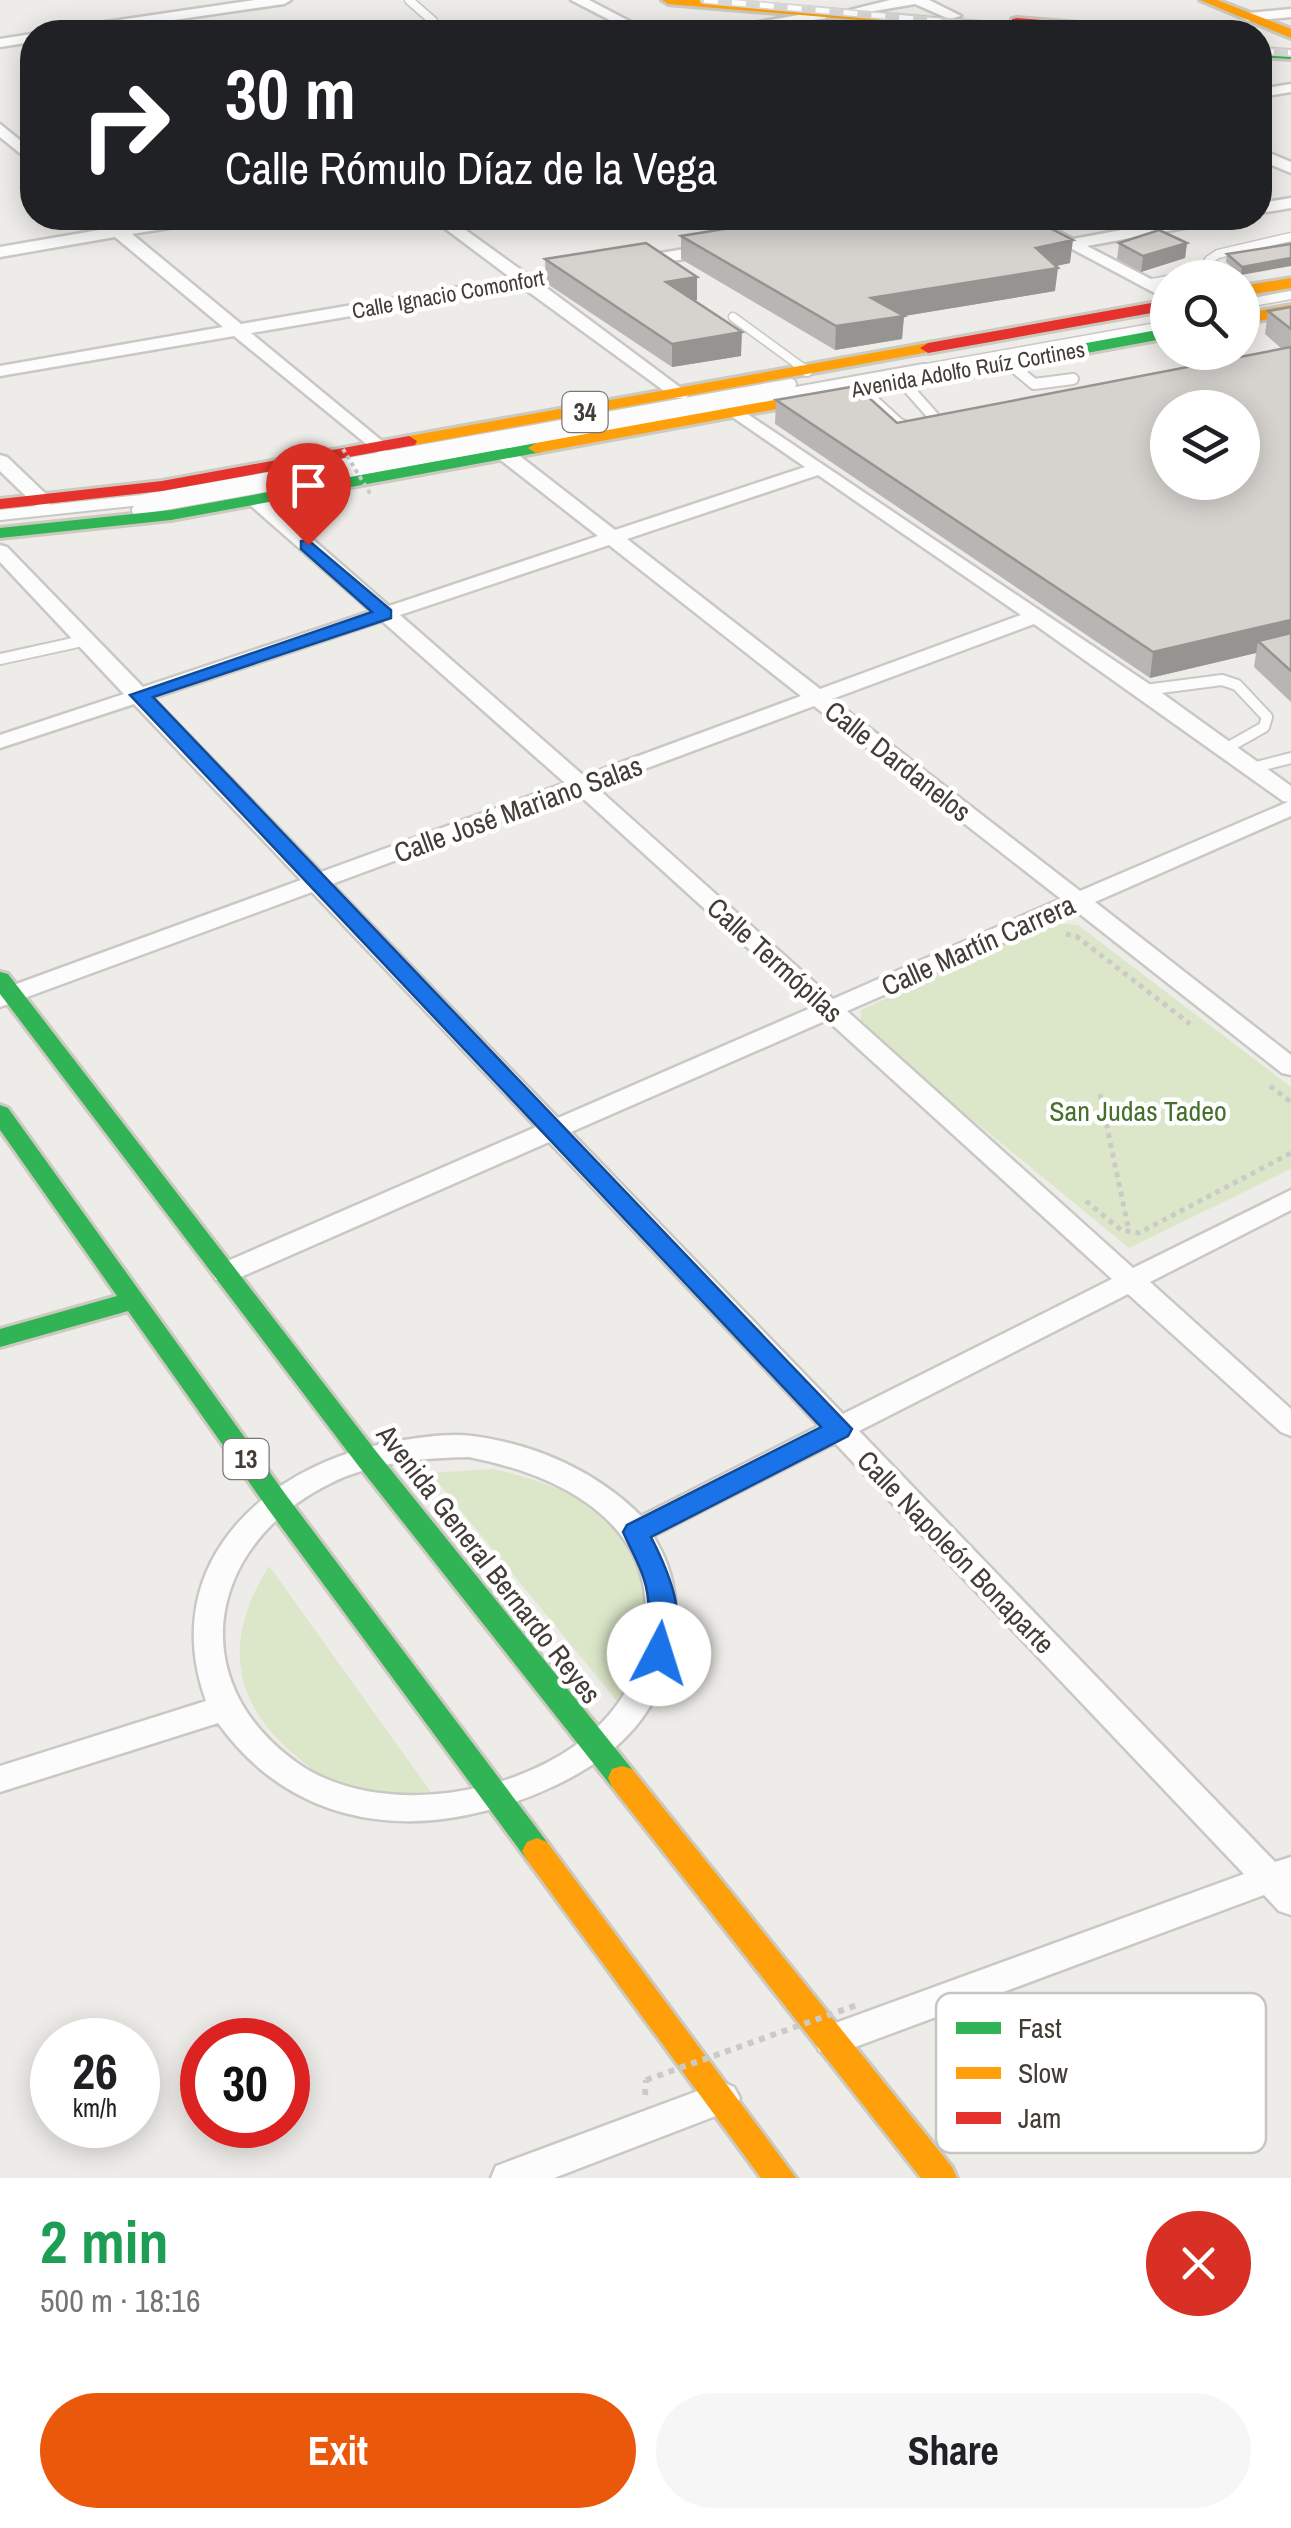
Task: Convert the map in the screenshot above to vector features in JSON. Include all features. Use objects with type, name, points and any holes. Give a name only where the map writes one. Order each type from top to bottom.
[{"type":"main road","points":[[668,0],[790,20]]},
{"type":"main road","points":[[1206,0],[1238,20]]},
{"type":"main road","points":[[778,10],[858,10],[1001,20]]},
{"type":"main road","points":[[1260,289],[1291,283]]},
{"type":"main road","name":"Avenida Adolfo Ruíz Cortines","points":[[0,504],[125,492],[380,449],[1150,308]]},
{"type":"main road","points":[[1260,316],[1291,310]]},
{"type":"main road","name":"Avenida Adolfo Ruíz Cortines","points":[[0,533],[171,515],[1150,336]]},
{"type":"main road","points":[[0,551],[171,515]]},
{"type":"main road","name":"Avenida General Bernardo Reyes","points":[[4,991],[596,1749],[941,2178]]},
{"type":"main road","name":"13","points":[[0,1113],[277,1502],[501,1798],[780,2178]]},
{"type":"main road","points":[[0,1338],[131,1301]]},
{"type":"street","points":[[146,0],[172,20]]},
{"type":"street","points":[[147,20],[284,0]]},
{"type":"street","points":[[578,0],[619,20]]},
{"type":"street","points":[[858,10],[916,0],[954,16]]},
{"type":"street","points":[[747,20],[778,10],[804,20]]},
{"type":"street","points":[[1265,20],[1291,13]]},
{"type":"street","points":[[0,129],[17,144]]},
{"type":"street","points":[[117,230],[380,449]]},
{"type":"street","points":[[0,252],[131,230]]},
{"type":"street","points":[[455,230],[680,394]]},
{"type":"street","points":[[1045,230],[1150,286]]},
{"type":"street","points":[[1071,244],[1146,230]]},
{"type":"street","points":[[622,264],[740,244]]},
{"type":"street","name":"Calle Ignacio Comonfort","points":[[0,370],[603,268]]},
{"type":"street","points":[[737,412],[1145,690],[1291,796]]},
{"type":"street","name":"Calle Dardanelos","points":[[506,454],[1291,1067]]},
{"type":"street","points":[[0,461],[43,502]]},
{"type":"street","points":[[0,742],[821,468]]},
{"type":"street","name":"Calle Termópilas","points":[[256,500],[582,784],[1291,1425]]},
{"type":"street","name":"Calle Napoleón Bonaparte","points":[[0,551],[839,1429],[1284,1884]]},
{"type":"street","name":"Calle José Mariano Salas","points":[[4,991],[317,884],[1034,617]]},
{"type":"street","name":"Calle Martín Carrera","points":[[225,1274],[1291,808]]},
{"type":"street","points":[[636,1532],[1291,1199]]},
{"type":"street","name":"13","points":[[469,1446],[520,1455],[566,1473],[606,1499],[636,1532],[658,1578],[663,1603],[659,1654],[636,1704],[596,1749],[501,1798],[446,1809],[408,1809],[336,1797],[275,1766],[250,1746],[222,1709],[204,1655],[209,1599],[234,1546],[277,1502],[319,1476],[366,1457],[417,1447],[469,1446]]},
{"type":"street","points":[[0,1778],[222,1709]]},
{"type":"street","points":[[967,1993],[1284,1884]]},
{"type":"street","points":[[831,2040],[936,2004]]},
{"type":"street","points":[[508,2178],[722,2098]]},
{"type":"lane","points":[[409,0],[433,20]]},
{"type":"lane","points":[[1209,260],[1218,254],[1291,237]]},
{"type":"lane","points":[[1260,301],[1291,295]]},
{"type":"lane","points":[[1260,309],[1291,303]]},
{"type":"lane","points":[[733,318],[807,371]]},
{"type":"lane","points":[[0,515],[141,500],[1150,320]]},
{"type":"lane","points":[[0,524],[179,504],[1150,328]]},
{"type":"lane","points":[[1008,362],[1034,384],[1073,380]]},
{"type":"lane","points":[[861,389],[904,427],[918,432],[936,429],[933,416],[902,382]]},
{"type":"lane","points":[[0,660],[87,640]]},
{"type":"lane","points":[[1145,690],[1222,680],[1237,685],[1268,718],[1264,728],[1225,749]]},
{"type":"lane","points":[[1252,768],[1291,758]]},
{"type":"path","points":[[343,449],[371,495]]},
{"type":"path","points":[[1055,931],[1076,936],[1199,1031]]},
{"type":"path","points":[[1260,1078],[1291,1102]]},
{"type":"path","points":[[1100,1094],[1129,1232]]},
{"type":"path","points":[[1077,1194],[1120,1230],[1138,1233],[1291,1153]]},
{"type":"path","points":[[646,2080],[856,2005]]},
{"type":"green space","name":"San Judas Tadeo","points":[[1051,923],[1078,925],[1291,1087],[1291,1169],[1129,1248],[861,1028],[861,1010]]},
{"type":"green space","points":[[493,1469],[576,1498],[618,1531],[633,1553],[643,1580],[647,1641],[621,1706],[430,1473]]},
{"type":"green space","points":[[269,1566],[438,1802],[371,1801],[346,1794],[302,1761],[261,1718],[248,1695],[240,1647],[244,1621]]},
{"type":"building","points":[[718,230],[1053,230],[1073,240],[1036,248],[1058,268],[871,298],[904,316],[836,326],[681,236]]},
{"type":"building","points":[[1159,230],[1187,243],[1143,256],[1119,243]]},
{"type":"building","points":[[646,243],[697,277],[666,282],[742,332],[672,344],[545,259]]},
{"type":"building","points":[[1291,244],[1291,258],[1260,264],[1260,260],[1234,260],[1227,254]]},
{"type":"building","points":[[1291,307],[1291,329],[1268,311]]},
{"type":"building","points":[[1291,347],[1291,620],[1153,652],[776,400],[856,386],[897,423],[1172,370],[1260,370],[1260,353]]},
{"type":"building","points":[[1291,633],[1291,671],[1258,641]]},
{"type":"railway","points":[[704,0],[927,20]]},
{"type":"railway","points":[[1272,52],[1291,53]]},
{"type":"traffic: fast","points":[[1272,54],[1291,55]]},
{"type":"traffic: fast","points":[[929,377],[1150,336]]},
{"type":"traffic: fast","points":[[0,533],[171,515],[536,448]]},
{"type":"traffic: fast","points":[[0,979],[366,1457],[622,1778]]},
{"type":"traffic: fast","points":[[0,1113],[277,1502],[537,1851]]},
{"type":"traffic: fast","points":[[0,1338],[131,1301]]},
{"type":"traffic: slow","points":[[668,0],[902,20]]},
{"type":"traffic: slow","points":[[1206,0],[1256,20]]},
{"type":"traffic: slow","points":[[1272,26],[1291,34]]},
{"type":"traffic: slow","points":[[1260,288],[1291,283]]},
{"type":"traffic: slow","points":[[1260,316],[1291,310]]},
{"type":"traffic: slow","points":[[409,441],[928,348]]},
{"type":"traffic: slow","points":[[536,448],[929,377]]},
{"type":"traffic: slow","points":[[622,1778],[941,2178]]},
{"type":"traffic: slow","points":[[537,1851],[780,2178]]},
{"type":"traffic: jam","points":[[928,348],[1150,308]]},
{"type":"traffic: jam","points":[[0,504],[162,486],[409,441]]},
{"type":"route","points":[[308,545],[384,614],[140,695],[839,1429],[636,1532],[658,1578],[663,1603],[659,1654]]}]
